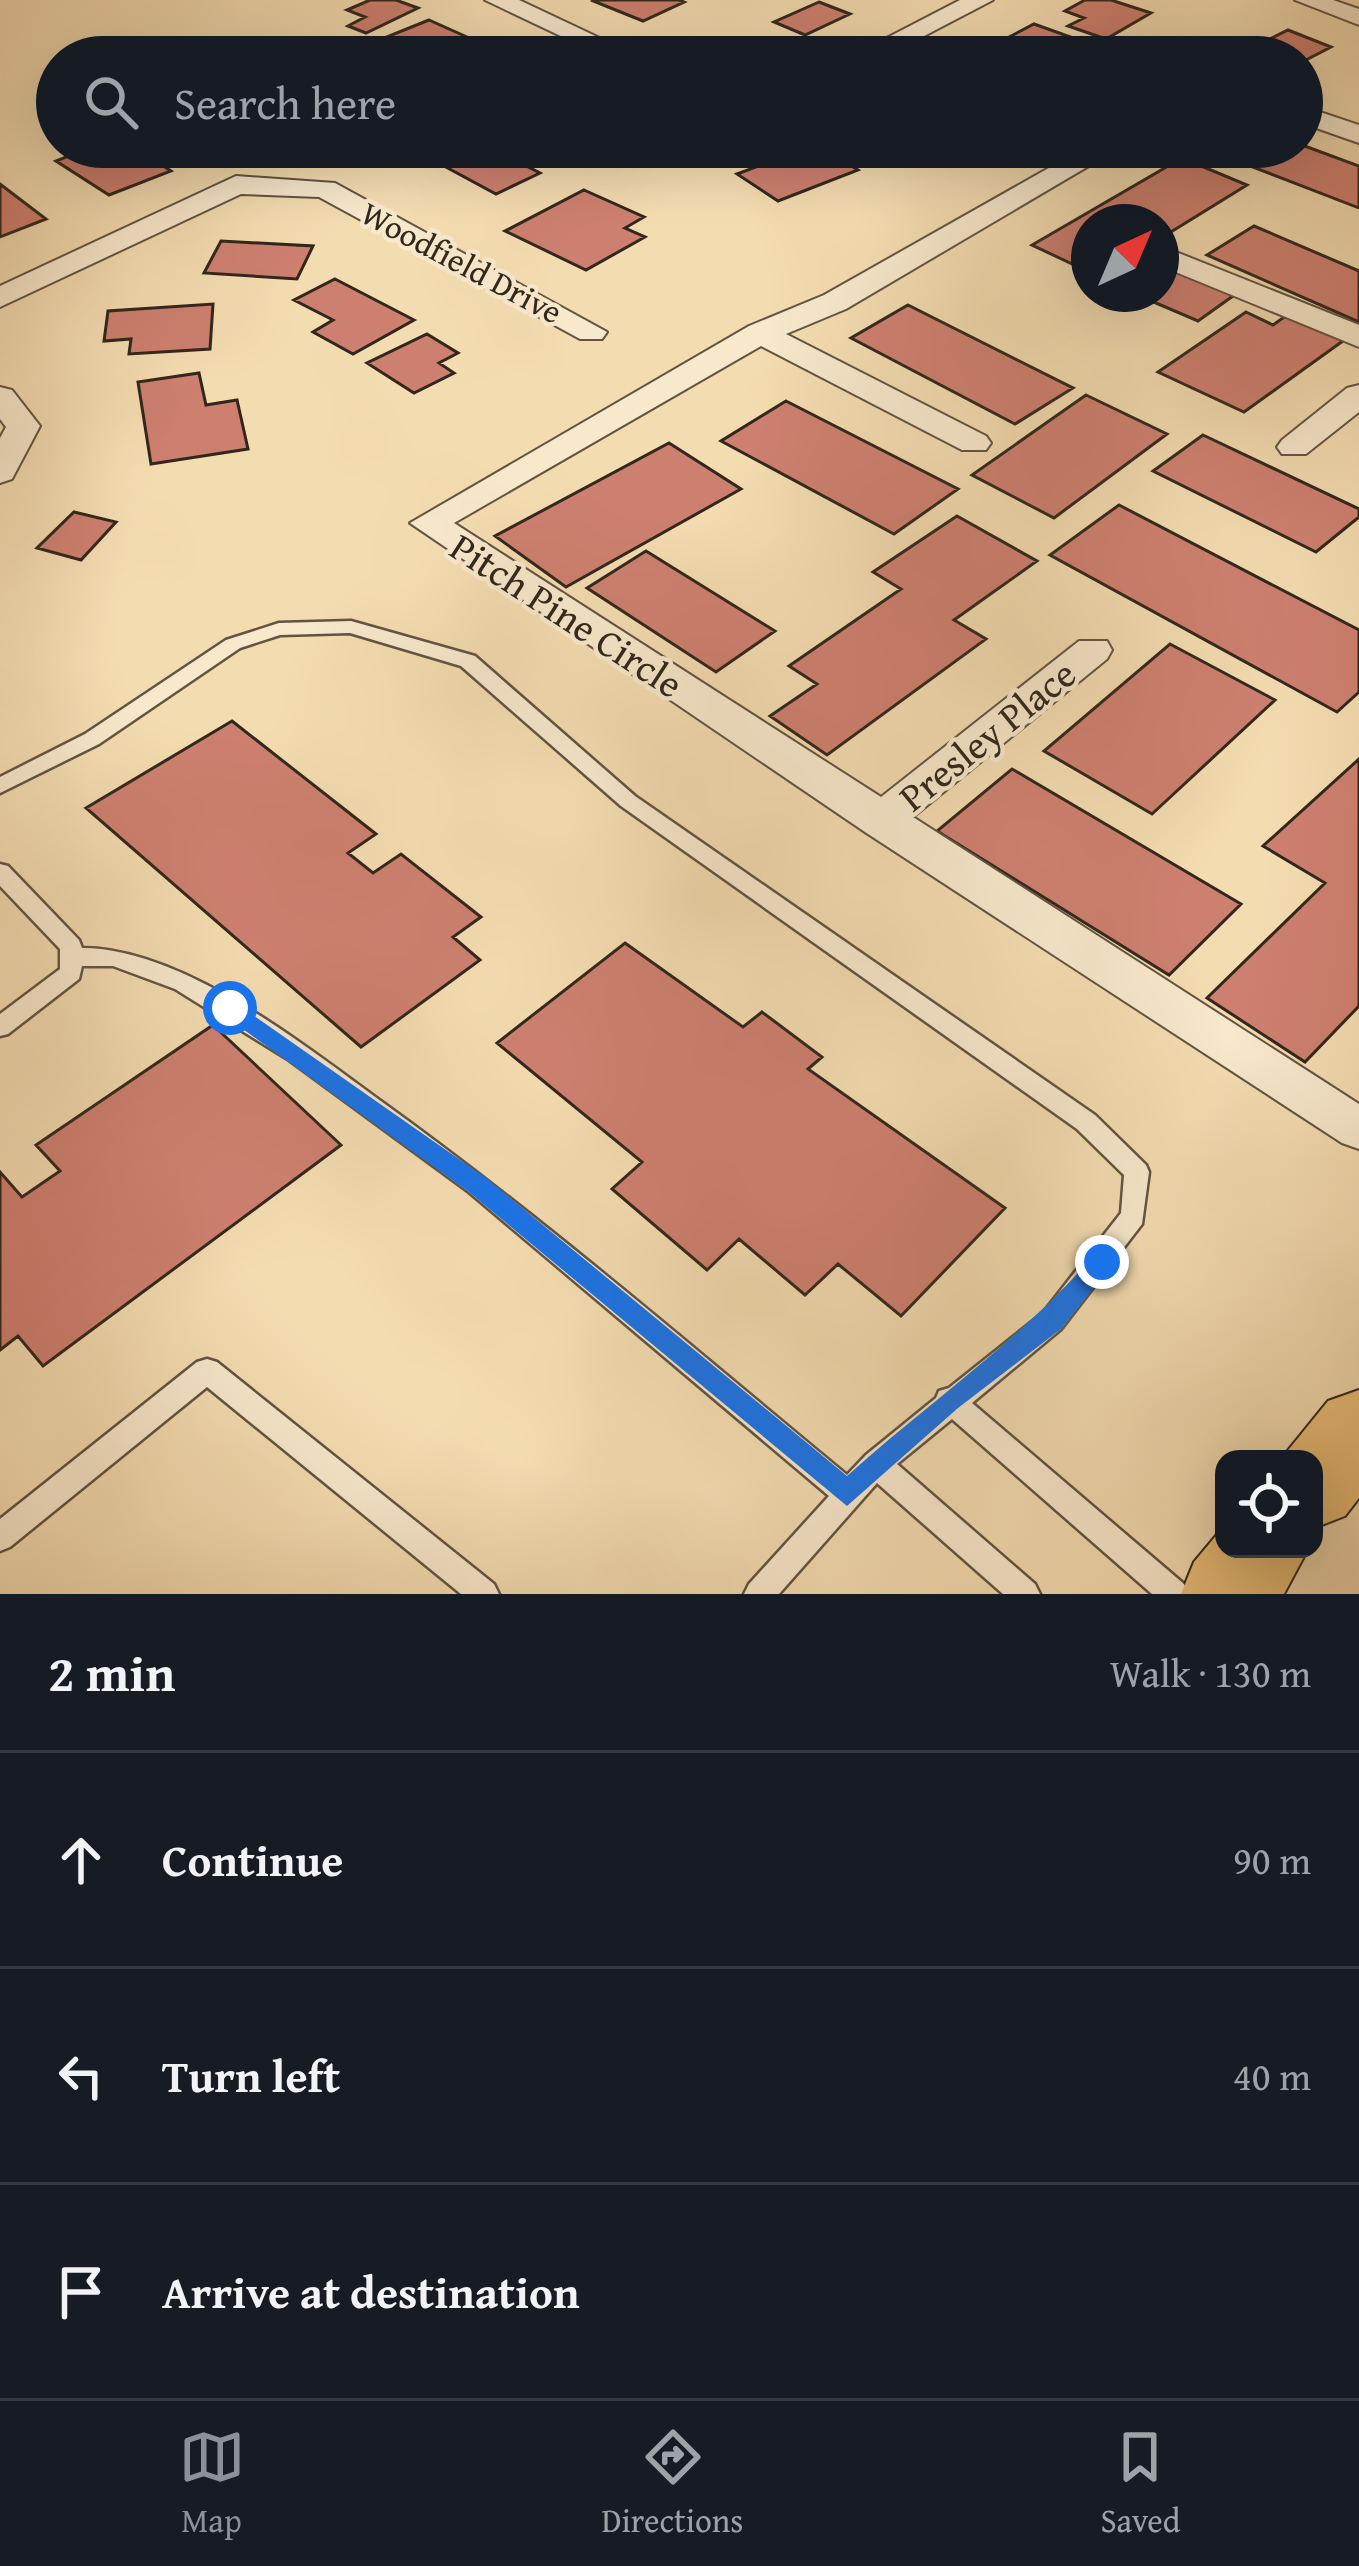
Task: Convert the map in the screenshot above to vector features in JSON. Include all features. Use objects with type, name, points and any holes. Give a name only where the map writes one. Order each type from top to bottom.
[{"type":"main road","points":[[1323,1475],[1359,1430]]},
{"type":"main road","points":[[1227,1594],[1256,1558]]},
{"type":"street","points":[[498,0],[579,36]]},
{"type":"street","points":[[906,36],[980,0]]},
{"type":"street","points":[[1307,0],[1359,17]]},
{"type":"street","points":[[1323,122],[1359,135]]},
{"type":"street","name":"Pitch Pine Circle","points":[[1070,168],[836,302],[760,333],[428,523],[1359,1129]]},
{"type":"street","name":"Woodfield Drive","points":[[0,298],[236,185],[325,189],[591,332]]},
{"type":"street","points":[[1179,263],[1359,338]]},
{"type":"street","points":[[760,333],[974,442]]},
{"type":"street","points":[[1294,447],[1359,395]]},
{"type":"street","points":[[0,397],[23,426],[0,472]]},
{"type":"street","name":"Presley Place","points":[[880,821],[1093,650]]},
{"type":"lane","points":[[0,786],[92,739],[233,644],[280,628],[352,627],[468,661],[628,801],[1086,1122],[1137,1172],[1133,1216],[1052,1321],[949,1400],[876,1464],[759,1594]]},
{"type":"lane","points":[[0,872],[70,946],[71,973],[0,1027]]},
{"type":"lane","points":[[70,957],[114,957],[183,982],[297,1053],[478,1185],[847,1493]]},
{"type":"lane","points":[[0,1537],[207,1371],[484,1594]]},
{"type":"lane","points":[[949,1400],[1174,1594]]},
{"type":"lane","points":[[876,1464],[1025,1594]]},
{"type":"building","points":[[370,0],[396,0],[418,8],[366,33],[348,26],[365,17],[347,10]]},
{"type":"building","points":[[591,0],[679,0],[684,2],[643,21]]},
{"type":"building","points":[[1085,0],[1111,0],[1151,13],[1111,36],[1097,36],[1068,26],[1084,18],[1065,11]]},
{"type":"building","points":[[819,2],[850,14],[805,35],[774,22]]},
{"type":"building","points":[[429,20],[465,36],[389,36]]},
{"type":"building","points":[[1034,24],[1068,36],[1011,36]]},
{"type":"building","points":[[1323,153],[1359,166],[1359,208],[1255,168],[1323,168]]},
{"type":"building","points":[[67,168],[171,171],[109,195]]},
{"type":"building","points":[[448,168],[530,168],[540,173],[496,194]]},
{"type":"building","points":[[753,168],[858,170],[778,201],[737,174]]},
{"type":"building","points":[[1165,168],[1206,168],[1247,185],[1179,227],[1179,204],[1103,204]]},
{"type":"building","points":[[0,184],[46,219],[0,237]]},
{"type":"building","points":[[584,190],[644,217],[625,228],[645,237],[586,270],[505,231]]},
{"type":"building","points":[[1071,222],[1071,263],[1032,245]]},
{"type":"building","points":[[1254,226],[1359,271],[1359,322],[1207,255]]},
{"type":"building","points":[[221,241],[313,246],[297,279],[204,273]]},
{"type":"building","points":[[1179,266],[1240,291],[1198,321],[1177,312]]},
{"type":"building","points":[[335,279],[414,320],[353,354],[313,332],[333,320],[294,300]]},
{"type":"building","points":[[213,304],[210,349],[129,354],[131,339],[104,341],[108,311]]},
{"type":"building","points":[[908,305],[1073,388],[1015,424],[851,338]]},
{"type":"building","points":[[1246,312],[1273,325],[1290,313],[1347,338],[1244,412],[1158,372]]},
{"type":"building","points":[[427,334],[458,353],[439,363],[454,373],[414,393],[367,363]]},
{"type":"building","points":[[199,373],[206,405],[237,400],[248,449],[151,464],[138,382]]},
{"type":"building","points":[[1086,395],[1167,434],[1054,518],[972,475]]},
{"type":"building","points":[[786,401],[958,489],[894,534],[721,441]]},
{"type":"building","points":[[1203,435],[1359,509],[1359,517],[1316,552],[1153,471]]},
{"type":"building","points":[[669,443],[741,489],[566,587],[495,536]]},
{"type":"building","points":[[1119,505],[1359,630],[1359,692],[1337,712],[1050,555]]},
{"type":"building","points":[[74,512],[116,522],[81,560],[37,548]]},
{"type":"building","points":[[957,516],[1037,561],[954,620],[986,639],[827,755],[770,716],[817,684],[789,666],[901,589],[873,572]]},
{"type":"building","points":[[646,551],[775,631],[716,672],[587,588]]},
{"type":"building","points":[[1170,644],[1275,700],[1152,814],[1044,751]]},
{"type":"building","points":[[232,721],[376,834],[348,853],[373,873],[401,854],[481,917],[453,937],[480,960],[361,1047],[86,808]]},
{"type":"building","points":[[1359,759],[1359,1006],[1305,1062],[1207,998],[1325,883],[1263,846]]},
{"type":"building","points":[[1012,769],[1241,904],[1169,975],[937,831]]},
{"type":"building","points":[[625,943],[743,1027],[762,1012],[822,1057],[808,1069],[1005,1208],[901,1316],[838,1264],[805,1295],[739,1239],[707,1270],[612,1189],[642,1162],[497,1043]]},
{"type":"building","points":[[213,1025],[341,1145],[43,1366],[18,1336],[0,1350],[0,1172],[22,1197],[60,1171],[36,1145]]},
{"type":"route","points":[[230,1008],[478,1185],[847,1493],[949,1400],[1052,1321],[1102,1262]]}]
